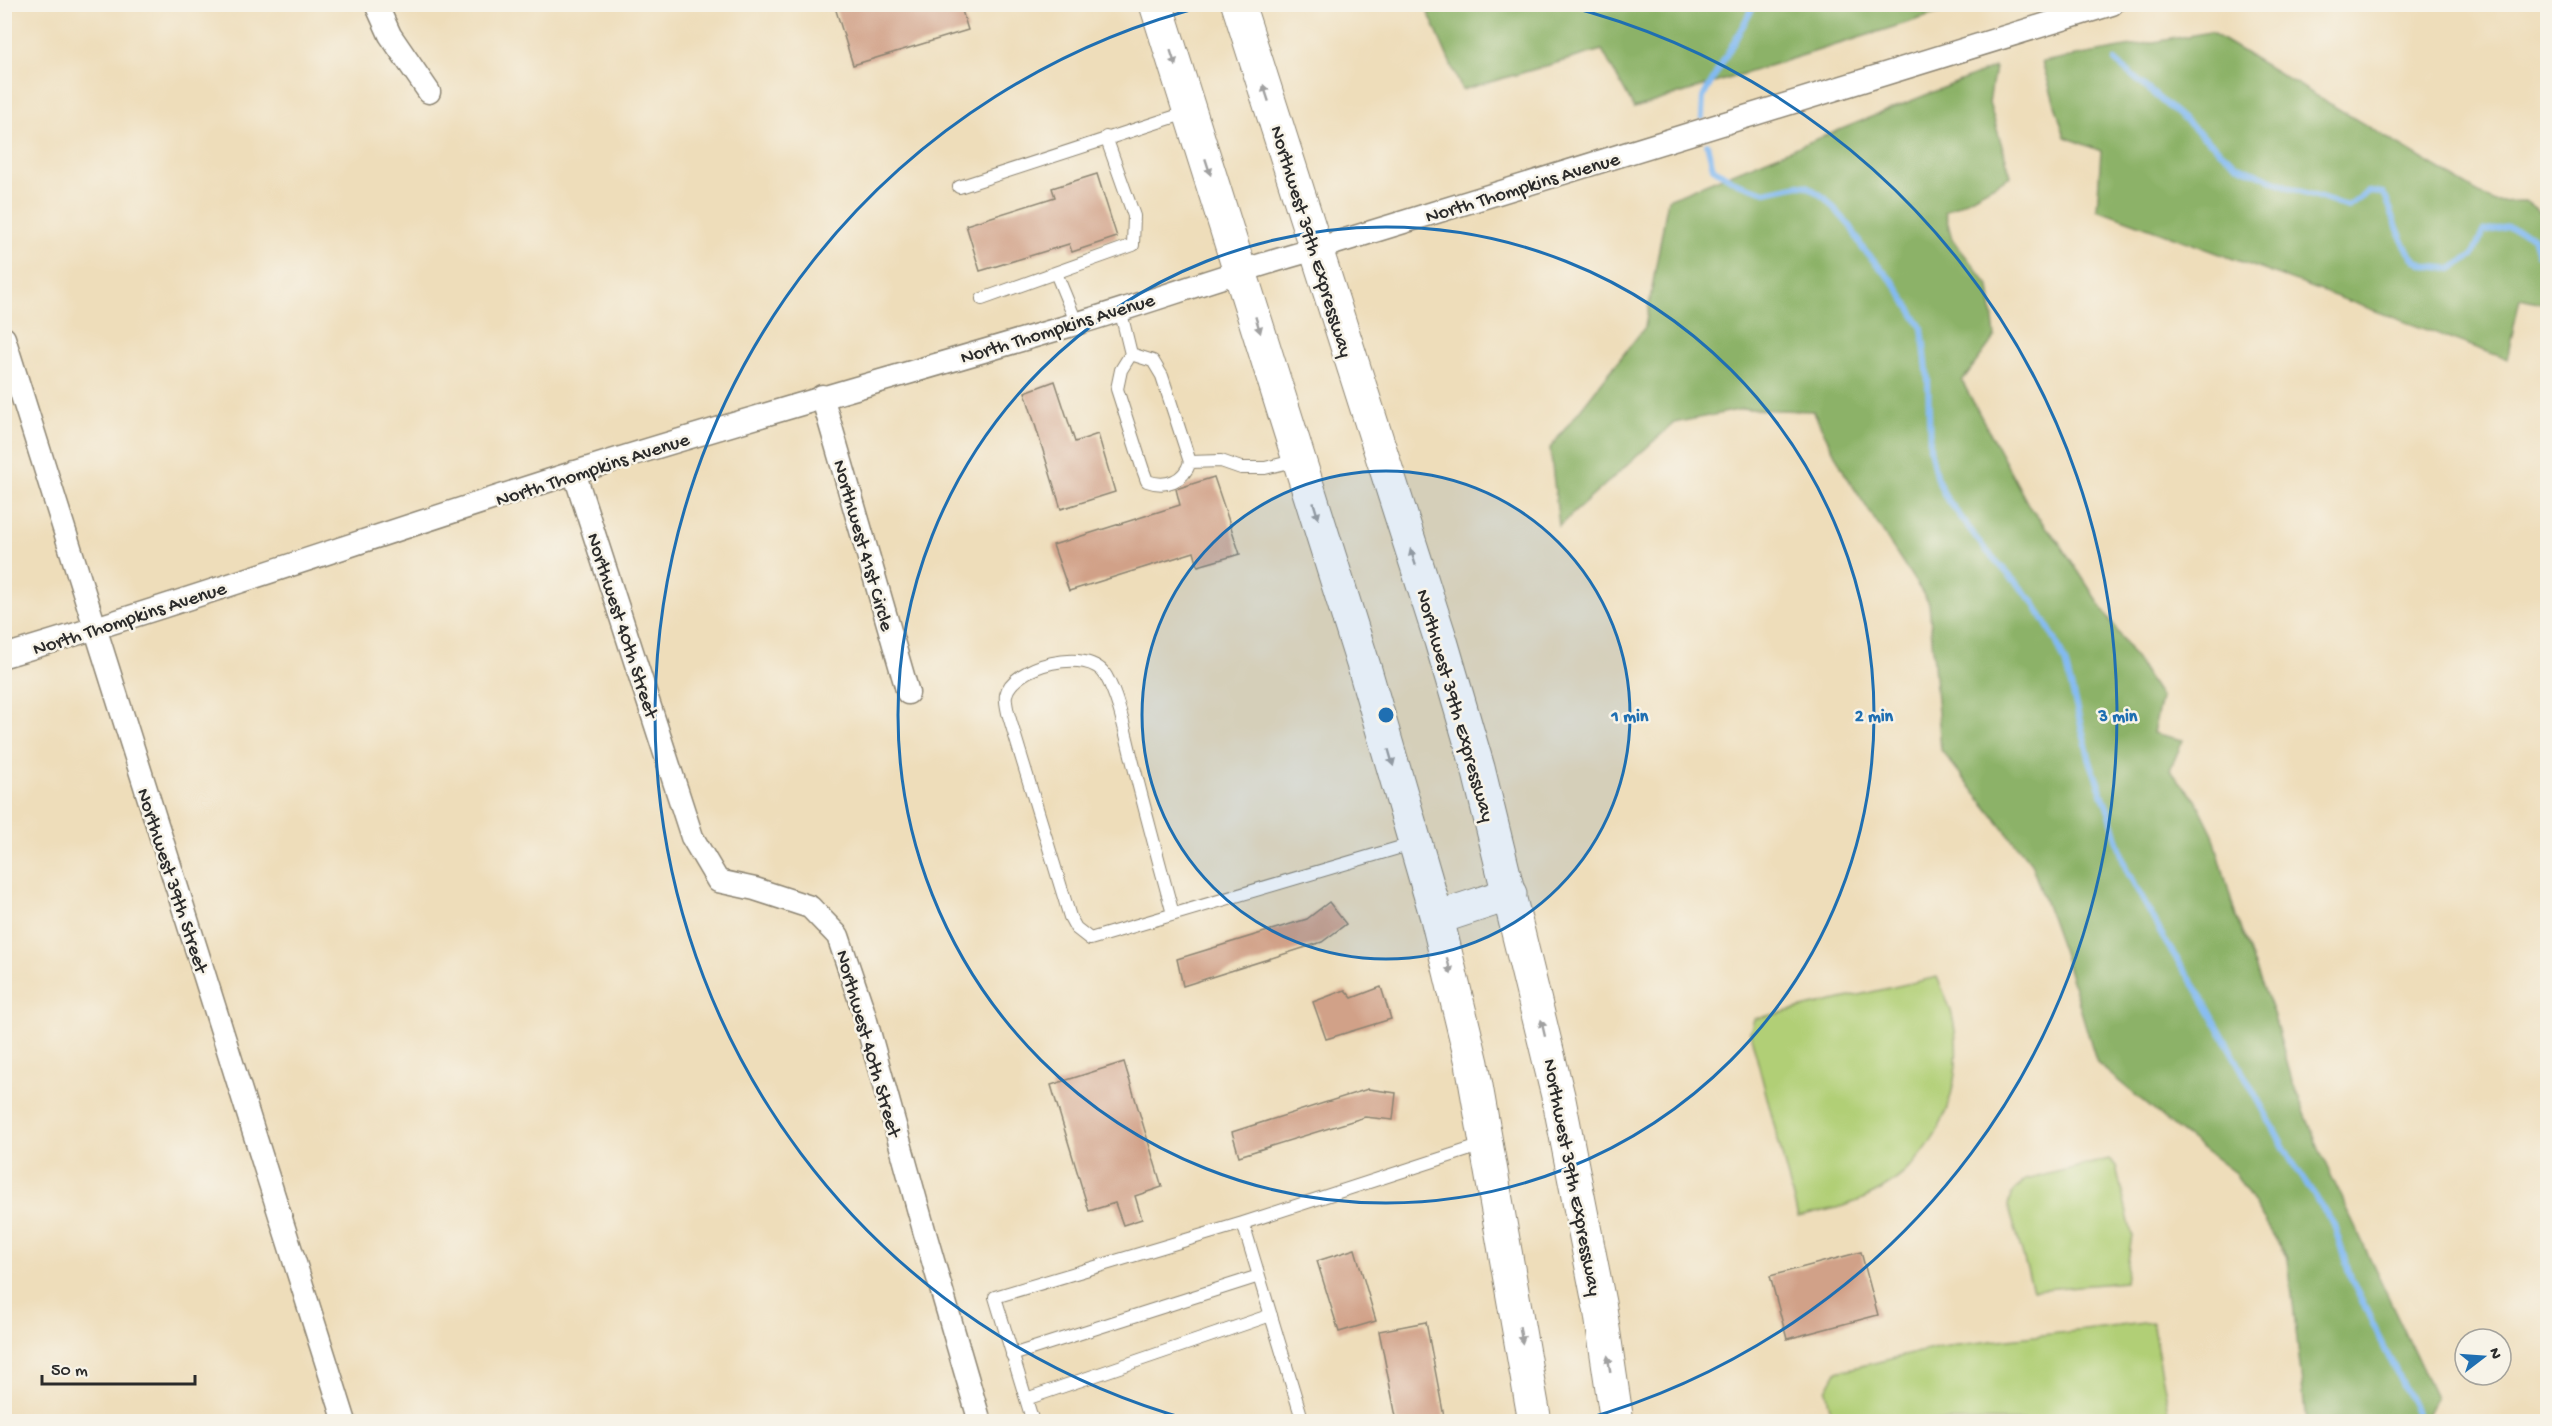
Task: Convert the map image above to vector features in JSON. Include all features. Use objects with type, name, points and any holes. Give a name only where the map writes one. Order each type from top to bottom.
[{"type":"highway","points":[[1156,4],[1300,460],[1437,918],[1472,1063],[1488,1144],[1535,1422]]},
{"type":"highway","name":"Northwest 39th Expressway","points":[[1238,4],[1441,641],[1478,768],[1573,1164],[1600,1308],[1617,1422]]},
{"type":"highway","points":[[1437,918],[1510,894]]},
{"type":"street","points":[[376,4],[390,35],[429,92]]},
{"type":"street","name":"North Thompkins Avenue","points":[[4,656],[94,629],[574,472],[822,396],[1077,324],[1240,269],[1316,249],[2112,4]]},
{"type":"street","name":"Northwest 39th Street","points":[[4,338],[345,1422]]},
{"type":"street","name":"Northwest 41st Circle","points":[[822,396],[908,693]]},
{"type":"street","name":"Northwest 40th Street","points":[[574,472],[692,837],[718,881],[755,889],[810,907],[838,936],[863,1010],[980,1422]]},
{"type":"lane","points":[[959,187],[1190,111]]},
{"type":"lane","points":[[982,299],[1133,245],[1134,216],[1106,137]]},
{"type":"lane","points":[[1056,273],[1077,324]]},
{"type":"lane","points":[[1120,309],[1131,354],[1121,370],[1117,389],[1147,481],[1158,485],[1179,479],[1186,473],[1190,462],[1162,376],[1153,362],[1131,354]]},
{"type":"lane","points":[[1190,462],[1221,461],[1241,468],[1265,468],[1300,460]]},
{"type":"lane","points":[[1173,914],[1119,712],[1106,674],[1087,661],[1074,659],[1039,666],[1012,684],[1006,695],[1008,713],[1070,917],[1076,928],[1090,939],[1416,842]]},
{"type":"lane","points":[[1033,1422],[995,1297],[1243,1223],[1488,1144]]},
{"type":"lane","points":[[1243,1223],[1303,1422]]},
{"type":"lane","points":[[1012,1355],[1258,1276]]},
{"type":"lane","points":[[1026,1399],[1271,1315]]},
{"type":"green space","points":[[1425,5],[1964,5],[1634,108],[1602,50],[1462,90]]},
{"type":"green space","points":[[2210,32],[2494,202],[2525,201],[2547,217],[2547,304],[2520,298],[2507,359],[2097,209],[2101,151],[2065,137],[2042,62]]},
{"type":"green space","points":[[1995,67],[1989,103],[2011,176],[1945,212],[1952,239],[1989,285],[1995,337],[1962,381],[2030,508],[2059,542],[2161,698],[2153,733],[2183,740],[2170,770],[2196,800],[2213,834],[2236,917],[2273,1013],[2292,1080],[2321,1154],[2436,1398],[2424,1421],[2306,1421],[2288,1259],[2235,1173],[2174,1127],[2097,1063],[2064,955],[2031,863],[1941,750],[1929,603],[1845,474],[1813,411],[1743,409],[1674,423],[1559,526],[1550,448],[1645,327],[1668,199]]},
{"type":"green space","points":[[1937,977],[1952,1015],[1956,1042],[1956,1069],[1951,1095],[1942,1120],[1929,1144],[1913,1165],[1892,1182],[1869,1196],[1843,1206],[1798,1217],[1750,1032],[1754,1019]]},
{"type":"green space","points":[[2109,1159],[2116,1166],[2132,1235],[2125,1282],[2033,1290],[2008,1205],[2012,1193],[2025,1180]]},
{"type":"green space","points":[[2152,1322],[2171,1421],[1833,1421],[1826,1390],[1836,1372],[1941,1347]]},
{"type":"building","points":[[834,4],[960,4],[968,30],[853,65]]},
{"type":"building","points":[[1097,174],[1117,237],[1072,252],[1069,244],[980,271],[966,225],[1055,197],[1052,188]]},
{"type":"building","points":[[1055,381],[1075,442],[1098,434],[1115,492],[1061,509],[1025,392]]},
{"type":"building","points":[[1214,477],[1240,554],[1198,566],[1194,552],[1069,591],[1053,545],[1180,505],[1176,489]]},
{"type":"building","points":[[1329,902],[1346,924],[1322,942],[1183,986],[1177,959],[1307,919]]},
{"type":"building","points":[[1381,987],[1391,1019],[1326,1039],[1313,1002],[1345,990],[1352,998]]},
{"type":"building","points":[[1124,1062],[1162,1187],[1135,1196],[1142,1219],[1123,1225],[1115,1203],[1089,1211],[1051,1085]]},
{"type":"building","points":[[1368,1089],[1396,1093],[1393,1120],[1365,1117],[1239,1156],[1232,1132]]},
{"type":"building","points":[[1355,1249],[1376,1321],[1339,1332],[1317,1261]]},
{"type":"building","points":[[1861,1252],[1878,1315],[1787,1339],[1770,1276]]},
{"type":"building","points":[[1426,1322],[1445,1422],[1397,1422],[1379,1331]]},
{"type":"waterway","points":[[1702,117],[1703,97],[1755,4]]},
{"type":"waterway","points":[[2115,61],[2237,165],[2291,188],[2348,207],[2368,192],[2383,193],[2403,242],[2414,258],[2422,264],[2451,269],[2473,255],[2483,232],[2508,227],[2533,236],[2538,254],[2548,256]]},
{"type":"waterway","points":[[1707,144],[1713,168],[1737,183],[1765,192],[1799,185],[1807,186],[1825,198],[1851,227],[1863,249],[1895,284],[1922,328],[1928,379],[1930,448],[1936,476],[1945,496],[1984,548],[2033,601],[2057,643],[2065,662],[2090,761],[2110,815],[2126,869],[2167,944],[2200,994],[2291,1160],[2334,1225],[2351,1279],[2421,1422]]}]
